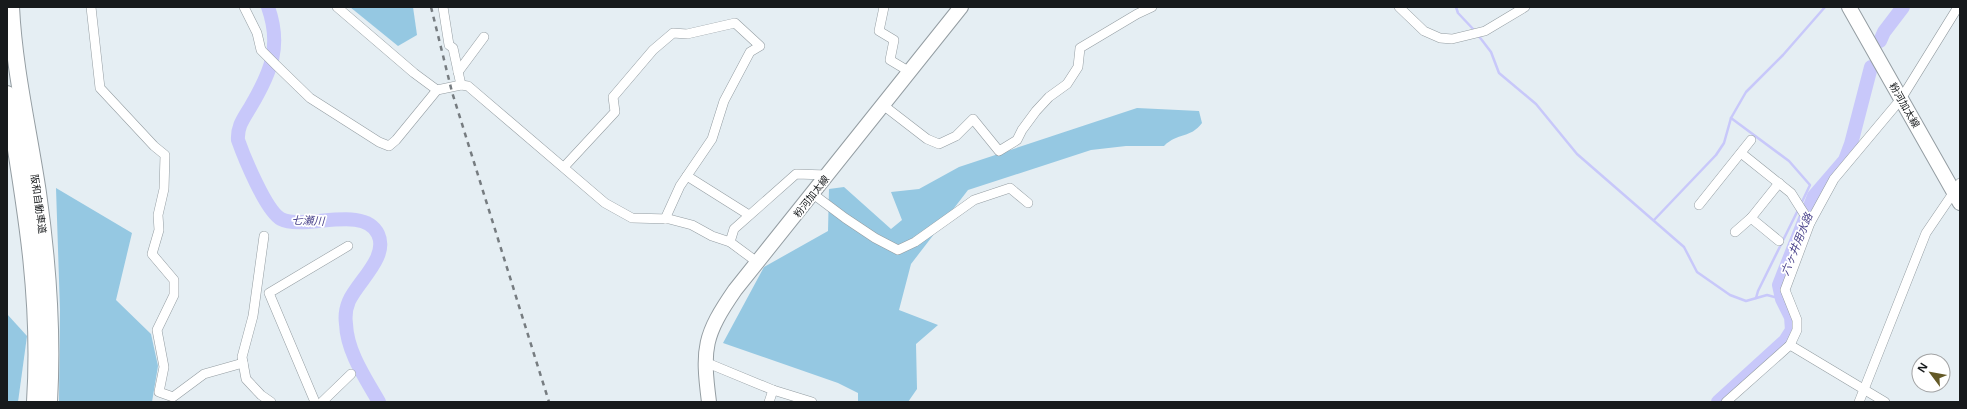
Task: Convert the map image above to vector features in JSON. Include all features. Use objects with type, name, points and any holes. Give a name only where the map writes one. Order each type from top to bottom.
[{"type":"highway","name":"阪和自動車道","points":[[11,7],[17,63],[38,192],[48,273],[51,325],[49,402]]},
{"type":"highway","name":"阪和自動車道","points":[[7,94],[33,267],[37,317],[37,367],[34,402]]},
{"type":"main road","name":"粉河加太線","points":[[708,402],[705,362],[708,336],[717,316],[757,262],[813,194],[961,7]]},
{"type":"main road","name":"粉河加太線","points":[[1849,7],[1901,99],[1958,192]]},
{"type":"street","points":[[91,7],[100,88],[154,146],[165,155],[164,189],[158,215],[159,230],[152,254],[174,280],[174,295],[157,330],[164,367],[159,392],[173,397],[204,374],[243,363]]},
{"type":"street","points":[[244,7],[257,33],[261,50],[310,98],[379,142],[389,146],[437,90],[461,85],[468,86],[605,203],[632,218],[666,219],[692,225],[712,236],[730,242],[757,262]]},
{"type":"street","points":[[337,7],[408,69],[437,90]]},
{"type":"street","points":[[443,7],[449,45],[452,48],[461,85]]},
{"type":"street","points":[[884,7],[879,31],[894,40],[890,60],[910,72]]},
{"type":"street","points":[[883,106],[927,139],[939,144],[956,136],[973,119],[999,152],[1017,140],[1022,130],[1036,111],[1049,97],[1067,84],[1078,67],[1080,48],[1135,10],[1152,7]]},
{"type":"street","points":[[1399,7],[1424,32],[1440,38],[1452,39],[1485,31],[1525,7]]},
{"type":"street","points":[[1726,402],[1790,345],[1797,330],[1797,320],[1785,290],[1810,223],[1834,179],[1901,99],[1958,7]]},
{"type":"street","points":[[564,167],[616,112],[613,97],[658,46],[673,33],[687,34],[735,23],[760,46],[750,52],[724,101],[712,139],[680,186],[666,219]]},
{"type":"street","points":[[458,72],[484,37]]},
{"type":"street","points":[[1699,205],[1752,140]]},
{"type":"street","points":[[1741,154],[1779,183],[1797,201],[1810,223]]},
{"type":"street","points":[[730,242],[734,229],[796,174],[827,176]]},
{"type":"street","points":[[687,176],[749,215]]},
{"type":"street","points":[[1735,232],[1751,218],[1779,183]]},
{"type":"street","points":[[813,194],[874,238],[898,250],[915,242],[974,200],[1010,188],[1028,203]]},
{"type":"street","points":[[1859,402],[1926,233],[1958,192]]},
{"type":"street","points":[[1751,218],[1779,241]]},
{"type":"street","points":[[264,236],[253,316],[242,357],[246,379],[270,402]]},
{"type":"street","points":[[315,402],[269,293],[348,246]]},
{"type":"street","points":[[1790,345],[1864,388],[1885,402]]},
{"type":"street","points":[[705,362],[773,390],[812,402]]},
{"type":"street","points":[[322,402],[351,374]]},
{"type":"street","points":[[769,402],[773,390]]},
{"type":"shaded area","points":[[350,7],[413,7],[417,35],[398,46]]},
{"type":"shaded area","points":[[1137,108],[1199,111],[1202,123],[1193,131],[1174,139],[1164,146],[1126,146],[1091,150],[968,190],[911,264],[899,310],[938,325],[916,344],[917,389],[908,402],[858,402],[858,393],[838,383],[723,343],[764,267],[828,231],[829,189],[844,187],[891,229],[902,220],[891,192],[919,189],[959,167]]},
{"type":"shaded area","points":[[56,188],[132,233],[116,300],[151,334],[158,366],[152,402],[59,402],[60,310]]},
{"type":"shaded area","points":[[7,314],[27,336],[18,402],[7,402]]},
{"type":"waterway","name":"七瀬川","points":[[268,7],[274,34],[272,58],[264,82],[242,122],[238,140],[262,195],[275,214],[281,219],[291,222],[347,219],[360,221],[371,225],[378,234],[380,243],[376,260],[353,293],[346,310],[346,318],[347,334],[353,355],[379,402]]},
{"type":"waterway","points":[[1456,7],[1458,13],[1475,31]]},
{"type":"waterway","points":[[1654,220],[1716,155],[1724,143],[1731,118],[1746,92],[1783,55],[1825,7]]},
{"type":"waterway","name":"六ヶ井用水路","points":[[1880,41],[1884,32],[1903,7]]},
{"type":"waterway","points":[[1478,35],[1491,52],[1499,73],[1536,104],[1577,154],[1684,247],[1697,272],[1730,295],[1746,301],[1767,295],[1782,299]]},
{"type":"waterway","name":"六ヶ井用水路","points":[[1718,402],[1785,341],[1792,330],[1791,317],[1782,299],[1779,285],[1814,196],[1845,160],[1851,144],[1871,67]]},
{"type":"waterway","points":[[1731,118],[1789,161],[1810,185],[1801,204]]},
{"type":"waterway","points":[[1756,298],[1758,291],[1798,210]]},
{"type":"railway","points":[[431,7],[452,92],[549,402]]}]
